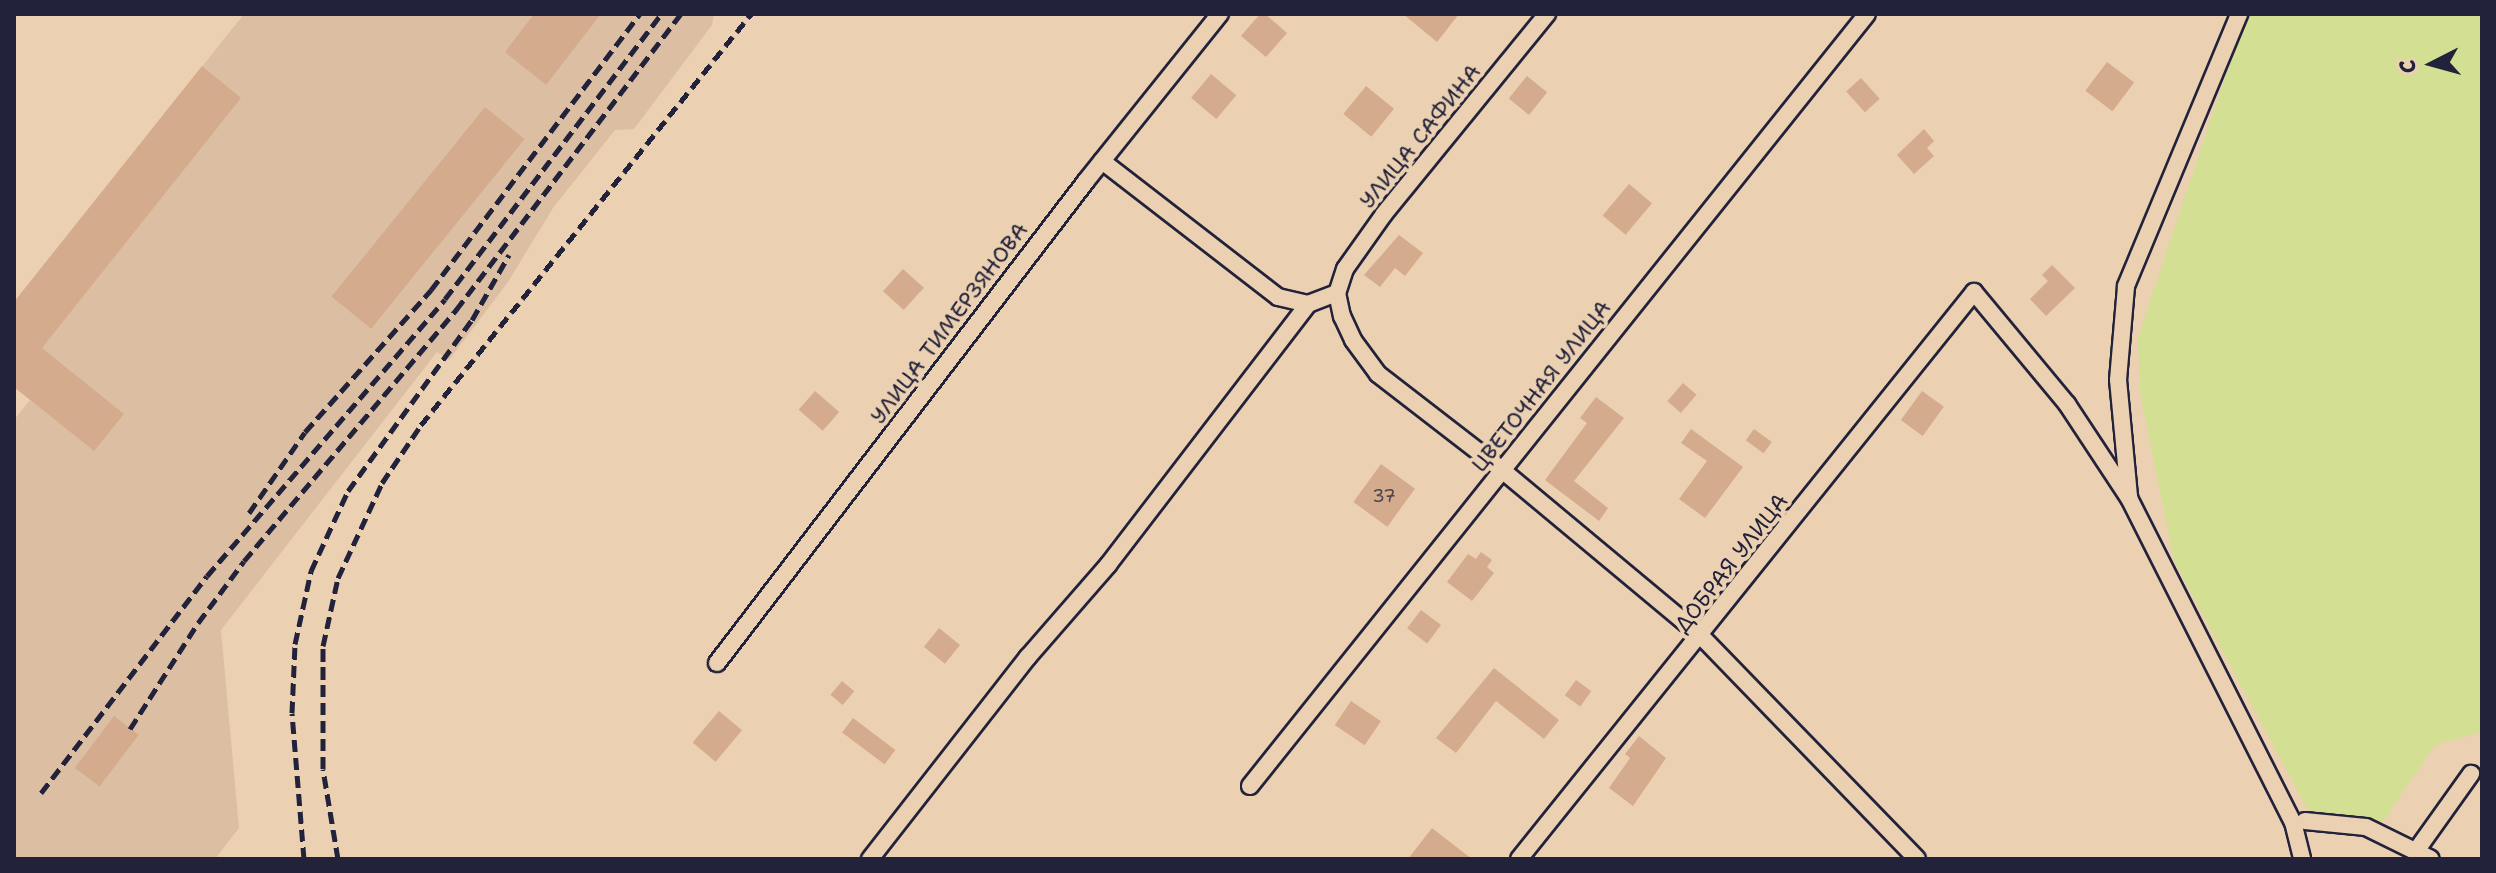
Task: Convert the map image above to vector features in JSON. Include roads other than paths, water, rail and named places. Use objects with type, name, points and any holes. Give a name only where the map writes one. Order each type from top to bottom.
[{"type":"street","name":"УЛИЦА ТИМЕРЗЯНОВА","points":[[717,663],[1102,161],[1220,14]]},
{"type":"street","name":"УЛИЦА САФИНА","points":[[1337,293],[1345,269],[1384,214],[1547,14]]},
{"type":"street","name":"ЦВЕТОЧНАЯ УЛИЦА","points":[[1250,786],[1867,14]]},
{"type":"street","points":[[2239,14],[2126,286],[2118,380],[2129,498],[2293,822],[2302,859]]},
{"type":"street","points":[[1102,161],[1278,297],[1308,304]]},
{"type":"street","name":"ДОБРАЯ УЛИЦА","points":[[1519,859],[1974,292],[2067,404],[2129,498]]},
{"type":"street","points":[[870,859],[1028,657],[1108,565],[1308,304],[1337,293],[1342,316],[1353,340],[1378,374],[1502,470],[1701,636],[1917,859]]},
{"type":"street","points":[[2305,821],[2366,827],[2424,855],[2471,774]]},
{"type":"railway","points":[[249,513],[305,432],[431,290],[640,14]]},
{"type":"railway","points":[[41,793],[207,576],[445,299],[661,14]]},
{"type":"railway","points":[[130,729],[198,623],[244,561],[456,310],[681,14]]},
{"type":"railway","points":[[338,859],[323,769],[323,646],[338,578],[382,483],[421,425],[751,14]]},
{"type":"railway","points":[[304,859],[292,713],[295,644],[311,571],[348,491],[472,320],[509,255]]}]
